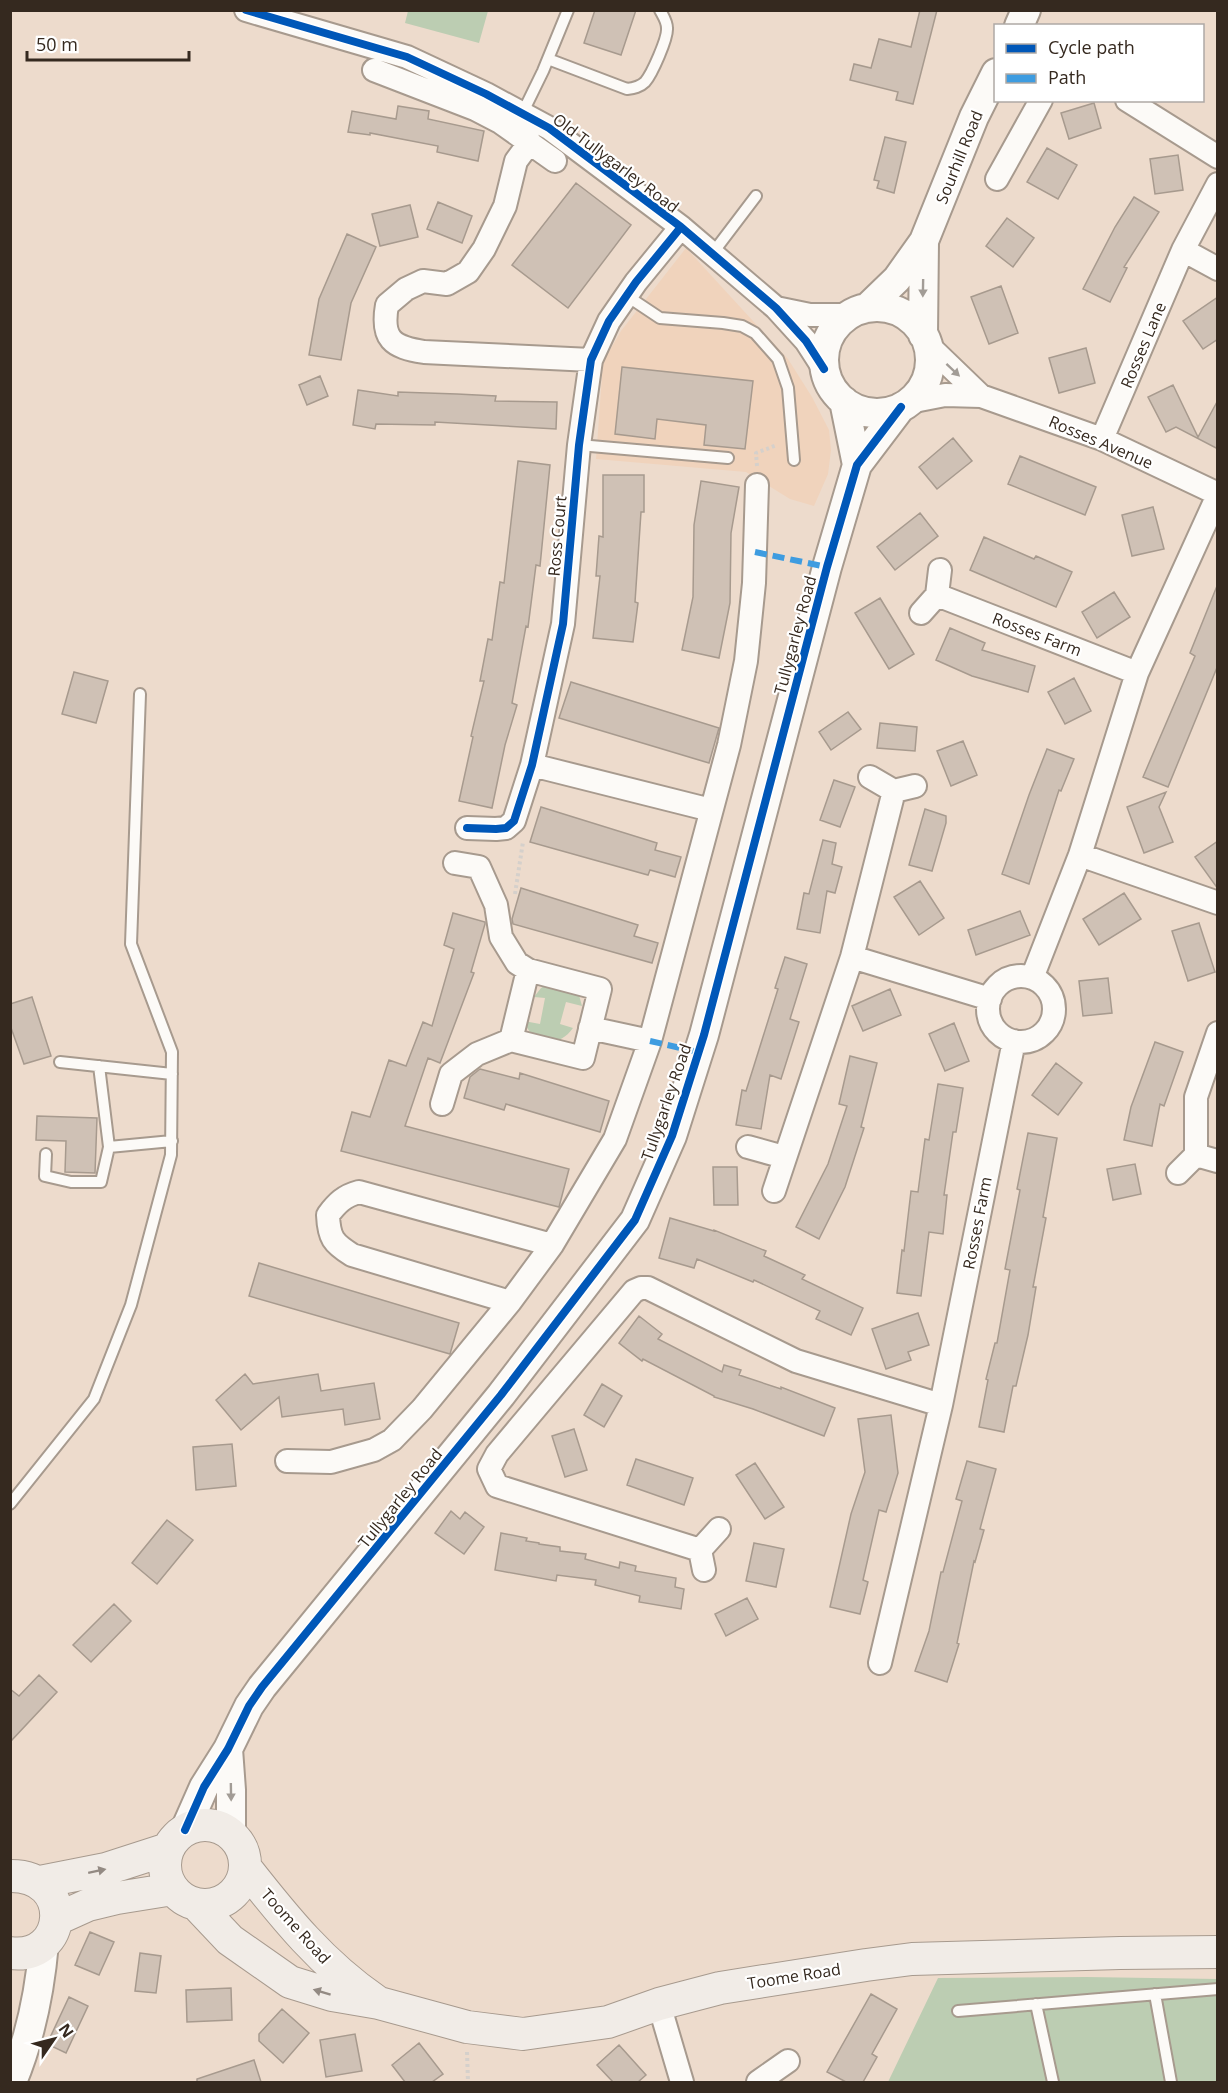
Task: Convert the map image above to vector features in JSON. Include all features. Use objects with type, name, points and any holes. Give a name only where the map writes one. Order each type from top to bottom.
[{"type":"main road","points":[[10,1953],[29,1953],[50,1931],[88,1905],[107,1900],[184,1897],[213,1905],[229,1897],[240,1884],[245,1867],[240,1847],[231,1835],[216,1827],[205,1825],[177,1840],[106,1869],[21,1874]]},
{"type":"main road","points":[[177,1840],[165,1866],[166,1876],[184,1897]]},
{"type":"main road","name":"Toome Road","points":[[245,1867],[309,1946],[379,2003]]},
{"type":"main road","points":[[21,1874],[51,1895],[56,1911],[50,1931]]},
{"type":"main road","name":"Toome Road","points":[[184,1897],[230,1940],[290,1982],[332,1995],[379,2003],[467,2027],[523,2034],[608,2022],[659,2004],[720,1988],[912,1959],[1218,1952]]},
{"type":"street","name":"Old Tullygarley Road","points":[[246,10],[407,57],[486,94],[549,128],[681,227],[776,308],[806,341],[824,369]]},
{"type":"street","points":[[1020,24],[1026,10]]},
{"type":"street","points":[[374,70],[475,109],[500,122],[555,161]]},
{"type":"street","name":"Sourhill Road","points":[[857,312],[897,279],[924,241],[974,117],[994,77]]},
{"type":"street","points":[[997,179],[1040,102]]},
{"type":"street","points":[[1130,102],[1218,157]]},
{"type":"street","points":[[530,142],[516,161],[505,206],[484,249],[468,272],[447,284],[423,281],[406,289],[387,305],[384,323],[388,337],[404,349],[424,352],[591,360]]},
{"type":"street","name":"Rosses Lane","points":[[1102,439],[1183,250],[1218,184]]},
{"type":"street","name":"Ross Court","points":[[514,821],[532,765],[563,624],[579,445],[591,360],[609,321],[681,227]]},
{"type":"street","name":"Sourhill Road","points":[[924,241],[925,339]]},
{"type":"street","points":[[1183,250],[1218,269]]},
{"type":"street","points":[[877,307],[893,309],[908,317],[925,339],[930,360],[927,376],[920,391],[905,404],[880,413],[864,412],[850,406],[829,384],[824,369],[824,354],[828,339],[836,326],[857,312],[877,307]]},
{"type":"street","name":"Old Tullygarley Road","points":[[776,308],[810,315],[857,312]]},
{"type":"street","name":"Rosses Avenue","points":[[925,339],[949,367],[981,396]]},
{"type":"street","name":"Rosses Avenue","points":[[905,404],[945,395],[981,396],[1102,439],[1218,494]]},
{"type":"street","name":"Tullygarley Road","points":[[844,401],[857,465]]},
{"type":"street","name":"Tullygarley Road","points":[[177,1840],[204,1787],[228,1749],[249,1706],[262,1687],[501,1395],[635,1220],[672,1136],[704,1035],[797,678],[857,465],[905,404]]},
{"type":"street","points":[[287,1461],[331,1462],[374,1450],[392,1440],[422,1409],[510,1302],[552,1245],[615,1139],[650,1041],[729,745],[746,661],[754,583],[757,485]]},
{"type":"street","points":[[1032,978],[1080,855],[1137,673],[1218,494]]},
{"type":"street","points":[[921,613],[937,595],[940,570]]},
{"type":"street","name":"Rosses Farm","points":[[937,595],[1137,673]]},
{"type":"street","points":[[532,765],[711,810]]},
{"type":"street","points":[[774,1191],[852,957],[904,789],[870,777]]},
{"type":"street","points":[[467,828],[506,828],[514,821]]},
{"type":"street","points":[[1080,855],[1218,903]]},
{"type":"street","points":[[442,1104],[451,1074],[477,1054],[511,1040],[583,1058],[600,989],[528,970],[517,963],[501,937],[496,905],[479,867],[454,863]]},
{"type":"street","points":[[852,957],[990,999]]},
{"type":"street","points":[[511,1040],[528,970]]},
{"type":"street","points":[[1022,976],[1032,978],[1049,992],[1054,1014],[1051,1024],[1035,1039],[1025,1042],[1014,1041],[998,1033],[993,1025],[988,1008],[990,999],[1003,982],[1022,976]]},
{"type":"street","points":[[590,1028],[650,1041]]},
{"type":"street","points":[[1178,1173],[1207,1158],[1197,1097],[1218,1033]]},
{"type":"street","name":"Rosses Farm","points":[[880,1663],[940,1405],[1014,1041]]},
{"type":"street","points":[[748,1147],[784,1157]]},
{"type":"street","points":[[510,1302],[352,1255],[333,1240],[328,1215],[347,1196],[359,1192],[552,1245]]},
{"type":"street","points":[[719,1529],[702,1560],[497,1486],[489,1469],[497,1454],[634,1291],[648,1288],[796,1361],[940,1405]]},
{"type":"street","points":[[228,1749],[231,1835]]},
{"type":"street","points":[[12,2082],[19,2066],[36,2001],[50,1931]]},
{"type":"street","points":[[659,2004],[682,2082]]},
{"type":"street","points":[[758,2082],[788,2061]]},
{"type":"lane","points":[[522,114],[568,10]]},
{"type":"lane","points":[[548,59],[627,88],[636,88],[648,76],[666,38],[668,28],[660,10]]},
{"type":"lane","points":[[712,254],[756,196]]},
{"type":"lane","points":[[627,296],[660,318],[723,323],[742,326],[755,333],[778,359],[788,388],[794,460]]},
{"type":"lane","points":[[579,445],[728,458]]},
{"type":"lane","points":[[10,1504],[94,1399],[131,1305],[171,1155],[172,1052],[131,944],[140,694]]},
{"type":"lane","points":[[60,1062],[172,1074]]},
{"type":"lane","points":[[46,1154],[45,1176],[71,1182],[101,1182],[109,1147],[99,1066]]},
{"type":"lane","points":[[109,1147],[172,1141]]},
{"type":"lane","points":[[958,2012],[1218,1989]]},
{"type":"lane","points":[[1155,1994],[1172,2082]]},
{"type":"lane","points":[[1036,2004],[1053,2082]]},
{"type":"path","points":[[757,485],[756,453],[792,439]]},
{"type":"path","points":[[499,923],[511,916],[525,830],[514,821]]},
{"type":"shaded area","points":[[686,248],[788,359],[829,430],[831,450],[828,474],[814,506],[790,499],[746,472],[596,459],[603,362],[621,331]]},
{"type":"green space","points":[[408,10],[488,11],[479,43],[405,23]]},
{"type":"green space","points":[[550,983],[579,995],[582,1006],[566,1002],[560,1024],[573,1028],[560,1039],[546,1042],[533,1036],[524,1021],[540,1024],[545,998],[534,997],[541,988]]},
{"type":"green space","points":[[938,1978],[1217,1979],[1217,2082],[888,2082]]},
{"type":"building","points":[[595,10],[636,10],[621,55],[584,43]]},
{"type":"building","points":[[920,10],[937,10],[913,104],[896,100],[898,92],[850,80],[854,64],[871,68],[879,39],[911,47]]},
{"type":"building","points":[[1094,103],[1101,128],[1069,139],[1061,113]]},
{"type":"building","points":[[398,106],[429,111],[428,119],[484,131],[478,161],[437,152],[438,146],[370,133],[370,135],[348,132],[352,111],[396,119]]},
{"type":"building","points":[[885,137],[906,142],[894,193],[877,188],[879,181],[874,180]]},
{"type":"building","points":[[1047,148],[1077,165],[1058,199],[1027,182]]},
{"type":"building","points":[[1178,155],[1183,190],[1155,194],[1150,159]]},
{"type":"building","points":[[576,183],[631,225],[568,308],[512,265]]},
{"type":"building","points":[[1134,197],[1159,212],[1124,267],[1127,268],[1110,302],[1083,289],[1115,227]]},
{"type":"building","points":[[438,202],[472,216],[462,243],[427,229]]},
{"type":"building","points":[[410,205],[418,237],[380,246],[372,214]]},
{"type":"building","points":[[1007,218],[1034,238],[1013,267],[986,246]]},
{"type":"building","points":[[347,234],[376,247],[351,303],[341,360],[309,355],[319,299]]},
{"type":"building","points":[[1001,286],[1018,333],[989,344],[971,297]]},
{"type":"building","points":[[1218,297],[1218,339],[1203,349],[1183,321]]},
{"type":"building","points":[[1086,348],[1095,383],[1059,393],[1049,358]]},
{"type":"building","points":[[622,367],[753,381],[745,449],[704,445],[706,425],[657,419],[655,439],[615,434]]},
{"type":"building","points":[[320,376],[328,396],[307,405],[299,385]]},
{"type":"building","points":[[1173,385],[1198,437],[1218,400],[1218,449],[1176,427],[1166,432],[1148,397]]},
{"type":"building","points":[[358,390],[398,396],[398,392],[457,394],[496,396],[495,401],[557,402],[556,429],[435,422],[435,425],[376,424],[375,429],[353,425]]},
{"type":"building","points":[[953,438],[972,461],[937,489],[919,467]]},
{"type":"building","points":[[1020,456],[1096,487],[1085,515],[1008,484]]},
{"type":"building","points":[[518,461],[550,465],[540,566],[536,565],[528,627],[526,626],[512,703],[517,705],[505,745],[492,808],[459,801],[484,681],[480,681],[488,639],[492,640],[500,582],[504,583]]},
{"type":"building","points":[[603,475],[644,475],[644,512],[641,512],[635,602],[638,603],[633,642],[593,638],[600,576],[596,576],[599,536],[603,537]]},
{"type":"building","points":[[701,481],[739,487],[731,533],[730,603],[719,658],[682,650],[693,597],[694,525]]},
{"type":"building","points":[[1153,507],[1164,549],[1132,556],[1122,515]]},
{"type":"building","points":[[920,513],[938,536],[895,570],[877,547]]},
{"type":"building","points":[[984,537],[1034,559],[1036,556],[1072,572],[1056,607],[970,570]]},
{"type":"building","points":[[1217,586],[1218,665],[1168,787],[1143,777],[1195,656],[1190,653]]},
{"type":"building","points":[[1114,592],[1130,617],[1097,638],[1082,612]]},
{"type":"building","points":[[880,598],[914,654],[889,669],[855,613]]},
{"type":"building","points":[[950,628],[985,643],[982,650],[1035,666],[1028,692],[972,676],[936,660]]},
{"type":"building","points":[[74,672],[108,681],[96,723],[62,714]]},
{"type":"building","points":[[1074,678],[1091,711],[1065,724],[1048,692]]},
{"type":"building","points":[[571,682],[719,728],[709,763],[559,718]]},
{"type":"building","points":[[848,712],[861,729],[831,750],[819,732]]},
{"type":"building","points":[[880,723],[917,727],[915,751],[877,748]]},
{"type":"building","points":[[963,741],[977,775],[951,786],[937,751]]},
{"type":"building","points":[[1047,749],[1074,759],[1061,791],[1059,790],[1029,884],[1002,874]]},
{"type":"building","points":[[834,780],[855,787],[840,827],[820,820]]},
{"type":"building","points":[[1166,792],[1159,807],[1173,842],[1144,853],[1127,807]]},
{"type":"building","points":[[541,807],[657,843],[655,850],[681,857],[675,877],[650,870],[648,875],[530,842]]},
{"type":"building","points":[[925,809],[946,816],[932,871],[909,865]]},
{"type":"building","points":[[823,840],[836,843],[832,864],[842,867],[835,893],[827,891],[820,933],[797,929],[804,893],[809,894]]},
{"type":"building","points":[[1218,841],[1218,889],[1195,857]]},
{"type":"building","points":[[920,881],[944,918],[919,935],[894,897]]},
{"type":"building","points":[[521,888],[638,925],[634,936],[658,943],[652,963],[513,924],[512,919]]},
{"type":"building","points":[[1124,893],[1141,919],[1099,945],[1083,919]]},
{"type":"building","points":[[1020,911],[1030,935],[976,955],[968,930]]},
{"type":"building","points":[[453,913],[485,922],[471,972],[474,973],[440,1063],[428,1058],[405,1126],[569,1169],[559,1207],[341,1151],[352,1112],[370,1117],[389,1060],[406,1066],[423,1022],[432,1026],[454,949],[444,945]]},
{"type":"building","points":[[1199,923],[1215,972],[1188,981],[1172,931]]},
{"type":"building","points":[[785,957],[807,964],[790,1019],[799,1022],[781,1079],[770,1075],[761,1129],[736,1125],[742,1090],[746,1091],[778,989],[775,988]]},
{"type":"building","points":[[1108,978],[1112,1013],[1083,1016],[1079,981]]},
{"type":"building","points":[[890,989],[901,1015],[863,1031],[852,1006]]},
{"type":"building","points":[[32,997],[51,1056],[24,1064],[10,1025],[10,1004]]},
{"type":"building","points":[[954,1023],[969,1061],[945,1071],[929,1034]]},
{"type":"building","points":[[1155,1042],[1183,1052],[1164,1106],[1160,1104],[1152,1146],[1124,1140],[1131,1107]]},
{"type":"building","points":[[850,1056],[877,1063],[861,1127],[864,1128],[845,1187],[819,1239],[796,1227],[828,1164],[847,1106],[839,1104]]},
{"type":"building","points":[[1056,1063],[1082,1083],[1058,1115],[1032,1095]]},
{"type":"building","points":[[480,1069],[519,1079],[520,1073],[609,1101],[600,1132],[506,1104],[504,1110],[464,1098],[470,1077]]},
{"type":"building","points":[[938,1084],[963,1088],[956,1132],[953,1132],[944,1195],[947,1195],[943,1234],[929,1232],[921,1296],[897,1293],[911,1191],[918,1192],[925,1139],[929,1140]]},
{"type":"building","points":[[37,1116],[97,1118],[95,1173],[65,1172],[66,1141],[36,1140]]},
{"type":"building","points":[[1028,1133],[1057,1138],[1043,1217],[1046,1218],[1033,1287],[1036,1287],[1028,1335],[1016,1386],[1013,1386],[1004,1432],[979,1427],[988,1380],[986,1379],[995,1343],[997,1343],[1010,1270],[1005,1269]]},
{"type":"building","points":[[1135,1164],[1141,1194],[1113,1200],[1107,1169]]},
{"type":"building","points":[[713,1167],[737,1167],[738,1205],[714,1205]]},
{"type":"building","points":[[670,1218],[714,1230],[766,1251],[764,1256],[805,1275],[802,1279],[863,1308],[851,1335],[816,1319],[820,1311],[754,1280],[753,1282],[697,1259],[694,1268],[659,1258]]},
{"type":"building","points":[[259,1263],[459,1323],[450,1354],[249,1296]]},
{"type":"building","points":[[918,1313],[929,1345],[908,1352],[911,1360],[886,1369],[872,1329]]},
{"type":"building","points":[[639,1316],[662,1334],[658,1339],[722,1372],[724,1365],[741,1370],[739,1375],[781,1389],[781,1387],[835,1408],[824,1436],[714,1397],[643,1359],[642,1361],[619,1343]]},
{"type":"building","points":[[245,1374],[253,1384],[318,1374],[321,1391],[374,1383],[380,1419],[345,1425],[343,1409],[282,1417],[279,1397],[241,1430],[216,1400]]},
{"type":"building","points":[[602,1384],[622,1396],[604,1427],[584,1415]]},
{"type":"building","points":[[891,1415],[898,1473],[886,1512],[879,1510],[863,1580],[868,1582],[860,1614],[830,1607],[851,1514],[865,1472],[858,1419]]},
{"type":"building","points":[[574,1429],[587,1470],[565,1477],[552,1436]]},
{"type":"building","points":[[232,1444],[236,1486],[196,1490],[193,1447]]},
{"type":"building","points":[[636,1459],[693,1478],[684,1505],[627,1485]]},
{"type":"building","points":[[967,1461],[996,1469],[980,1529],[984,1530],[974,1561],[957,1643],[959,1644],[947,1682],[915,1671],[929,1631],[941,1572],[943,1572],[962,1501],[956,1499]]},
{"type":"building","points":[[755,1463],[784,1507],[765,1519],[736,1475]]},
{"type":"building","points":[[451,1511],[460,1519],[465,1512],[484,1527],[464,1554],[435,1533]]},
{"type":"building","points":[[167,1520],[193,1540],[157,1584],[132,1563]]},
{"type":"building","points":[[501,1533],[527,1538],[526,1541],[560,1547],[560,1551],[586,1554],[585,1559],[619,1568],[620,1562],[636,1566],[635,1571],[676,1578],[675,1587],[684,1589],[681,1609],[639,1602],[640,1596],[595,1585],[596,1580],[557,1575],[556,1581],[495,1570]]},
{"type":"building","points":[[754,1543],[784,1549],[776,1587],[746,1581]]},
{"type":"building","points":[[747,1598],[758,1619],[726,1636],[715,1614]]},
{"type":"building","points":[[114,1604],[131,1621],[91,1662],[73,1645]]},
{"type":"building","points":[[39,1675],[57,1692],[10,1742],[10,1689],[19,1696]]},
{"type":"building","points":[[90,1932],[114,1942],[99,1975],[75,1965]]},
{"type":"building","points":[[140,1953],[161,1956],[156,1993],[135,1991]]},
{"type":"building","points":[[231,1988],[232,2020],[187,2022],[186,1990]]},
{"type":"building","points":[[871,1994],[897,2009],[872,2054],[877,2057],[863,2082],[846,2082],[827,2072]]},
{"type":"building","points":[[69,1997],[88,2006],[66,2053],[47,2044]]},
{"type":"building","points":[[282,2009],[309,2033],[283,2063],[259,2041],[259,2034]]},
{"type":"building","points":[[355,2034],[362,2071],[326,2077],[320,2040]]},
{"type":"building","points":[[419,2043],[443,2074],[432,2082],[405,2082],[392,2065]]},
{"type":"building","points":[[619,2045],[646,2075],[638,2082],[613,2082],[597,2065]]},
{"type":"building","points":[[254,2060],[261,2082],[197,2082],[197,2079]]},
{"type":"marked path","points":[[755,552],[827,567]]},
{"type":"marked path","points":[[650,1041],[698,1052]]},
{"type":"cycle path","points":[[246,10],[407,57],[486,94],[549,128],[681,227],[776,308],[806,341],[824,369]]},
{"type":"cycle path","points":[[467,828],[506,828],[514,821],[532,765],[563,624],[579,445],[591,360],[609,321],[636,282],[681,227]]},
{"type":"cycle path","points":[[185,1830],[204,1787],[262,1687],[501,1395],[635,1220],[672,1136],[704,1035],[827,567],[857,465],[901,407]]}]
